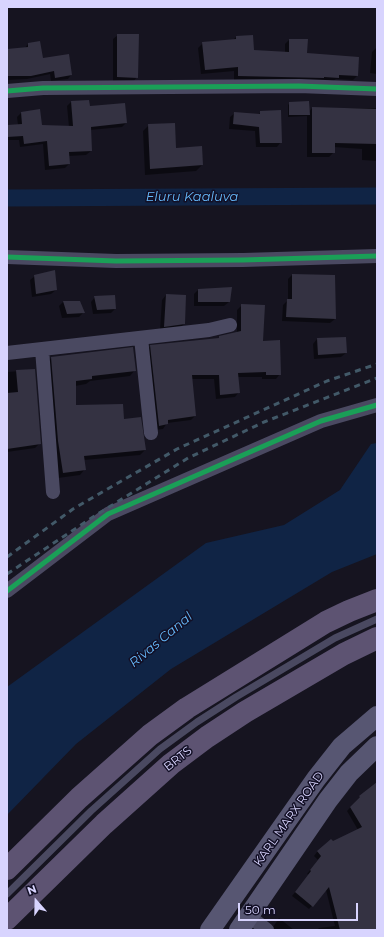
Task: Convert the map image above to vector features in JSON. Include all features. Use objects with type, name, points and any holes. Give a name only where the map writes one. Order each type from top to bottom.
[{"type":"main road","points":[[7,870],[79,798],[156,730],[187,708],[326,622],[348,611],[377,600]]},
{"type":"main road","name":"BRTS","points":[[7,919],[104,824],[171,764],[207,737],[245,712],[344,654],[377,638]]},
{"type":"main road","name":"KARL MARX ROAD","points":[[210,930],[316,779],[342,746],[377,716]]},
{"type":"main road","name":"KARL MARX ROAD","points":[[244,923],[328,800],[349,773],[376,750]]},
{"type":"street","points":[[7,91],[43,88],[299,86],[377,89]]},
{"type":"street","points":[[7,257],[116,261],[243,260],[377,256]]},
{"type":"street","points":[[7,353],[209,330],[230,325]]},
{"type":"street","points":[[141,338],[151,433]]},
{"type":"street","points":[[42,349],[53,492]]},
{"type":"street","points":[[7,591],[108,514],[321,421],[377,405]]},
{"type":"street","points":[[244,923],[266,930]]},
{"type":"lane","name":"BRTS","points":[[7,894],[126,779],[191,727],[335,638],[377,619]]},
{"type":"water","name":"Rivas Canal","points":[[377,443],[377,554],[332,572],[171,669],[76,744],[7,815],[7,687],[206,543],[284,525],[340,490],[371,444]]},
{"type":"building","points":[[117,34],[139,34],[138,78],[117,77]]},
{"type":"building","points":[[253,35],[254,50],[289,52],[289,39],[308,39],[307,53],[359,57],[358,76],[339,75],[339,78],[324,78],[238,76],[238,67],[205,70],[202,42],[236,39],[236,36]]},
{"type":"building","points":[[40,41],[43,58],[69,54],[72,75],[55,78],[54,71],[31,76],[7,76],[7,49],[28,47],[28,43]]},
{"type":"building","points":[[89,100],[90,106],[125,103],[127,123],[91,127],[92,151],[69,152],[70,164],[49,166],[47,141],[24,144],[23,136],[7,137],[7,125],[22,124],[21,112],[40,109],[42,125],[73,126],[71,101]]},
{"type":"building","points":[[309,101],[310,115],[289,115],[289,102]]},
{"type":"building","points":[[312,107],[377,109],[377,144],[335,143],[335,153],[312,153]]},
{"type":"building","points":[[281,110],[282,143],[260,143],[259,127],[233,124],[234,112],[260,114],[260,111]]},
{"type":"building","points":[[175,123],[176,148],[202,146],[203,165],[150,169],[148,124]]},
{"type":"building","points":[[55,270],[57,290],[36,294],[34,275]]},
{"type":"building","points":[[292,274],[335,275],[336,319],[286,317],[287,299],[292,299]]},
{"type":"building","points":[[232,287],[230,302],[198,302],[198,289]]},
{"type":"building","points":[[166,294],[186,295],[185,324],[164,327]]},
{"type":"building","points":[[115,295],[116,309],[97,310],[94,296]]},
{"type":"building","points":[[63,301],[80,301],[85,313],[67,314]]},
{"type":"building","points":[[241,304],[265,305],[263,341],[280,340],[281,375],[266,375],[266,372],[238,373],[240,393],[220,395],[219,375],[192,375],[196,416],[168,420],[168,424],[159,426],[150,345],[219,338],[219,336],[241,331]]},
{"type":"building","points":[[346,337],[347,353],[318,355],[317,338]]},
{"type":"building","points":[[133,347],[136,371],[92,376],[92,379],[76,381],[76,405],[123,404],[124,419],[141,417],[146,450],[84,456],[86,470],[63,473],[58,441],[51,357]]},
{"type":"building","points":[[35,369],[41,444],[7,449],[7,393],[18,392],[16,370]]},
{"type":"building","points":[[377,782],[377,930],[340,930],[329,887],[313,907],[295,892],[321,856],[317,851],[331,839],[333,841],[362,827],[350,807],[360,797],[359,796]]},
{"type":"waterway","name":"Eluru Kaaluva","points":[[7,198],[377,196]]},
{"type":"railway","points":[[7,557],[73,509],[177,449],[327,381],[377,364]]},
{"type":"railway","points":[[7,574],[93,517],[188,458],[264,422],[377,378]]},
{"type":"cycle path","points":[[7,91],[43,88],[299,86],[377,89]]},
{"type":"cycle path","points":[[7,257],[116,261],[243,260],[377,256]]},
{"type":"cycle path","points":[[7,591],[108,514],[321,421],[377,405]]}]
